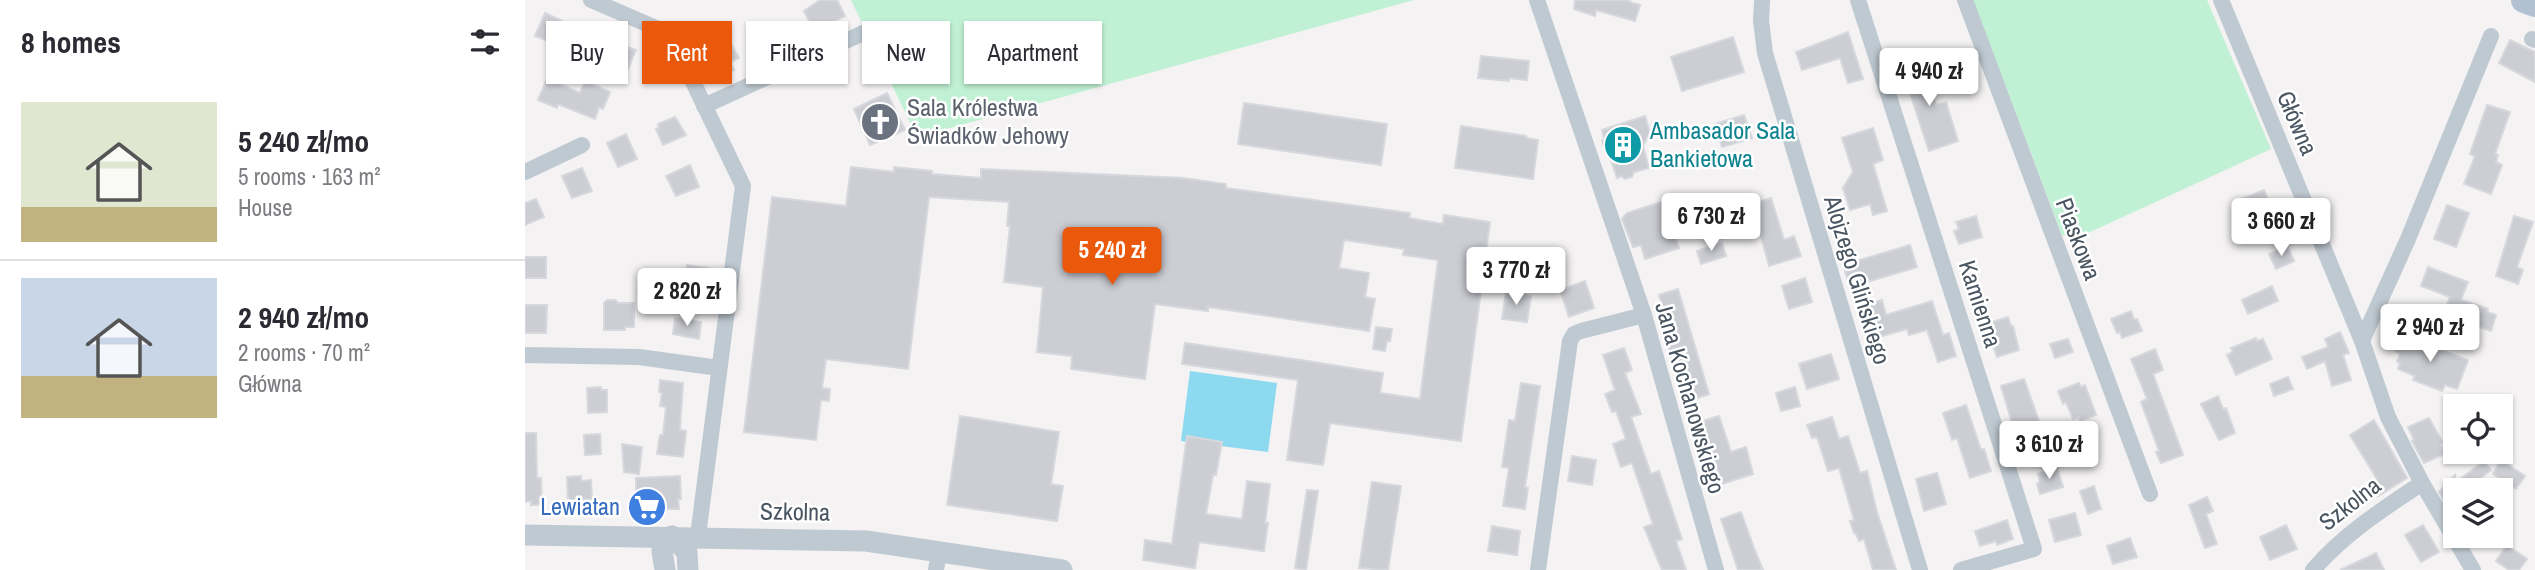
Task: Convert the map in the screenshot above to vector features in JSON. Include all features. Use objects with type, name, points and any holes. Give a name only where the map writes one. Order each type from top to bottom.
[{"type":"main road","points":[[2524,0],[2535,4]]},
{"type":"street","points":[[591,0],[670,34],[743,186],[698,536]]},
{"type":"street","name":"Jana Kochanowskiego","points":[[1537,0],[1644,315],[1716,570]]},
{"type":"street","name":"Alojzego Glińskiego","points":[[1762,0],[1761,21],[1765,53],[1920,570]]},
{"type":"street","name":"Kamienna","points":[[1858,0],[2034,549],[1961,570]]},
{"type":"street","name":"Piaskowa","points":[[1965,0],[2150,494]]},
{"type":"street","name":"Główna","points":[[2221,0],[2362,341],[2388,417],[2422,483],[2473,570]]},
{"type":"street","points":[[704,106],[862,33]]},
{"type":"street","points":[[2362,341],[2408,239],[2491,36]]},
{"type":"street","points":[[525,172],[582,145]]},
{"type":"street","points":[[1538,570],[1570,341],[1574,334],[1581,331],[1644,315]]},
{"type":"street","points":[[525,355],[639,357],[719,368]]},
{"type":"street","name":"Szkolna","points":[[2312,570],[2366,521],[2422,483]]},
{"type":"street","name":"Szkolna","points":[[525,535],[866,541],[937,560],[1062,570]]},
{"type":"street","points":[[665,570],[661,551],[672,536],[687,552],[688,570]]},
{"type":"green space","points":[[851,0],[1414,0],[917,137],[891,84],[950,84],[950,21],[862,23]]},
{"type":"green space","points":[[1973,0],[2207,0],[2271,149],[2075,239],[2062,235]]},
{"type":"water","points":[[1190,371],[1277,383],[1268,452],[1181,441]]},
{"type":"building","points":[[820,0],[837,0],[845,16],[835,21],[809,21],[804,11]]},
{"type":"building","points":[[1575,0],[1630,0],[1629,2],[1640,5],[1635,21],[1596,10],[1595,16],[1574,9]]},
{"type":"building","points":[[545,13],[562,21],[546,21],[546,40],[535,36]]},
{"type":"building","points":[[1848,32],[1863,79],[1848,83],[1840,58],[1802,70],[1796,52]]},
{"type":"building","points":[[1733,37],[1744,72],[1682,91],[1671,57]]},
{"type":"building","points":[[2510,40],[2535,52],[2535,82],[2499,63]]},
{"type":"building","points":[[732,46],[739,58],[732,61]]},
{"type":"building","points":[[628,47],[636,50],[628,68]]},
{"type":"building","points":[[1481,56],[1529,61],[1527,80],[1478,78]]},
{"type":"building","points":[[1921,60],[1936,105],[1946,102],[1958,141],[1929,151],[1901,66]]},
{"type":"building","points":[[546,81],[546,84],[559,84],[580,93],[584,84],[592,84],[610,92],[603,109],[599,107],[595,119],[558,104],[557,108],[538,100]]},
{"type":"building","name":"Sala Królestwa Świadków Jehowy","points":[[887,93],[905,130],[870,145],[854,109]]},
{"type":"building","points":[[1244,103],[1387,124],[1381,165],[1238,144]]},
{"type":"building","points":[[2487,105],[2510,112],[2495,154],[2498,155],[2496,162],[2502,165],[2491,194],[2464,184],[2475,156],[2470,154]]},
{"type":"building","points":[[1744,115],[1752,138],[1722,147],[1715,124]]},
{"type":"building","name":"Ambasador Sala Bankietowa","points":[[1645,116],[1650,133],[1643,146],[1649,168],[1634,172],[1632,177],[1617,178],[1602,141],[1602,130]]},
{"type":"building","points":[[675,117],[686,135],[663,145],[656,129],[659,128],[658,124]]},
{"type":"building","points":[[1461,126],[1538,140],[1533,179],[1455,168]]},
{"type":"building","points":[[1873,128],[1883,160],[1873,164],[1887,211],[1873,215],[1870,204],[1850,210],[1843,188],[1853,172],[1842,138]]},
{"type":"building","points":[[626,134],[637,159],[618,167],[607,143]]},
{"type":"building","points":[[690,165],[699,187],[676,196],[666,176]]},
{"type":"building","points":[[851,167],[894,172],[894,167],[932,171],[932,174],[981,178],[981,169],[1183,178],[1226,184],[1226,188],[1410,213],[1409,218],[1443,224],[1444,215],[1490,222],[1461,441],[1330,423],[1323,465],[1287,460],[1298,380],[1182,364],[1185,343],[1301,360],[1383,373],[1380,393],[1420,399],[1438,260],[1403,255],[1404,249],[1344,240],[1339,268],[1369,273],[1365,297],[1375,299],[1369,331],[1208,307],[1208,311],[1155,304],[1145,379],[1071,369],[1072,356],[1037,352],[1043,287],[1004,282],[1010,226],[1007,226],[1009,202],[929,197],[908,369],[826,359],[822,388],[830,389],[829,401],[821,400],[816,440],[744,432],[772,197],[846,206]]},
{"type":"building","points":[[582,168],[592,191],[572,198],[562,176]]},
{"type":"building","points":[[2264,190],[2275,217],[2265,222],[2269,232],[2253,240],[2241,212],[2246,209],[2242,199]]},
{"type":"building","points":[[1677,197],[1680,208],[1687,206],[1691,216],[1684,219],[1686,223],[1672,228],[1679,248],[1645,259],[1641,245],[1633,247],[1622,219],[1627,213]]},
{"type":"building","points":[[1771,198],[1784,240],[1794,236],[1801,256],[1769,266],[1752,204]]},
{"type":"building","points":[[536,199],[544,217],[525,225],[525,203]]},
{"type":"building","points":[[2447,205],[2469,213],[2456,247],[2434,239]]},
{"type":"building","points":[[1976,216],[1982,237],[1959,244],[1954,231],[1959,229],[1956,222]]},
{"type":"building","points":[[2514,216],[2533,222],[2517,267],[2523,270],[2518,284],[2496,276]]},
{"type":"building","points":[[1722,243],[1726,256],[1701,264],[1697,251]]},
{"type":"building","points":[[1910,245],[1917,267],[1850,287],[1843,265]]},
{"type":"building","points":[[2287,246],[2294,261],[2276,269],[2269,254]]},
{"type":"building","points":[[525,257],[546,257],[546,278],[525,278]]},
{"type":"building","points":[[687,265],[708,268],[705,288],[684,285]]},
{"type":"building","points":[[2428,267],[2468,282],[2461,300],[2488,309],[2487,312],[2496,315],[2491,331],[2443,315],[2450,297],[2421,286]]},
{"type":"building","points":[[1805,278],[1812,302],[1789,309],[1782,286]]},
{"type":"building","points":[[1585,281],[1594,308],[1569,317],[1560,290]]},
{"type":"building","points":[[2272,286],[2278,301],[2248,314],[2242,300]]},
{"type":"building","points":[[1678,289],[1709,394],[1689,401],[1665,338],[1672,336],[1659,295]]},
{"type":"building","points":[[1506,292],[1531,296],[1527,322],[1502,319]]},
{"type":"building","points":[[607,300],[634,303],[634,327],[604,330],[604,303]]},
{"type":"building","points":[[1882,300],[1886,315],[1932,301],[1943,335],[1949,333],[1956,356],[1938,362],[1927,330],[1909,335],[1907,329],[1872,339],[1863,306]]},
{"type":"building","points":[[525,305],[547,305],[546,333],[525,333]]},
{"type":"building","points":[[2131,311],[2142,331],[2122,338],[2111,319]]},
{"type":"building","points":[[2008,317],[2019,350],[1997,357],[1986,324]]},
{"type":"building","points":[[675,318],[701,322],[699,339],[673,334]]},
{"type":"building","points":[[1376,327],[1392,329],[1385,351],[1373,349]]},
{"type":"building","points":[[2340,332],[2349,353],[2343,355],[2351,380],[2332,386],[2325,361],[2307,369],[2302,357],[2328,347],[2325,339]]},
{"type":"building","points":[[2401,335],[2468,360],[2457,389],[2445,385],[2442,391],[2413,380],[2415,376],[2398,369],[2400,354],[2395,351]]},
{"type":"building","points":[[2256,338],[2257,341],[2263,339],[2272,359],[2236,375],[2227,355],[2233,352],[2231,348]]},
{"type":"building","points":[[2068,339],[2073,352],[2055,358],[2050,344]]},
{"type":"building","points":[[1624,348],[1632,370],[1625,373],[1641,414],[1631,417],[1651,474],[1659,471],[1682,539],[1676,541],[1686,570],[1662,570],[1644,527],[1653,524],[1632,463],[1621,467],[1613,444],[1626,439],[1616,411],[1612,412],[1605,394],[1615,390],[1603,355]]},
{"type":"building","points":[[2155,349],[2163,370],[2153,374],[2183,455],[2161,463],[2141,402],[2147,399],[2131,359]]},
{"type":"building","points":[[1831,354],[1839,379],[1807,389],[1799,364]]},
{"type":"building","points":[[2288,377],[2293,389],[2274,396],[2270,384]]},
{"type":"building","points":[[2024,379],[2044,435],[2018,443],[2001,386]]},
{"type":"building","points":[[660,380],[683,383],[680,430],[686,431],[683,457],[657,454],[660,435],[663,435],[666,407],[660,406]]},
{"type":"building","points":[[1521,383],[1540,386],[1525,487],[1528,488],[1525,509],[1503,506],[1509,468],[1502,467],[1509,420],[1515,421]]},
{"type":"building","points":[[2079,383],[2081,387],[2085,385],[2096,415],[2080,421],[2079,417],[2073,419],[2058,391]]},
{"type":"building","points":[[601,387],[601,390],[607,390],[607,412],[588,413],[587,388]]},
{"type":"building","points":[[1795,387],[1800,406],[1781,411],[1776,393]]},
{"type":"building","points":[[2218,396],[2223,409],[2226,408],[2235,433],[2219,440],[2201,404]]},
{"type":"building","points":[[1966,405],[1991,471],[1970,478],[1957,438],[1952,440],[1943,413]]},
{"type":"building","points":[[960,416],[1059,432],[1051,484],[1063,486],[1057,521],[947,505]]},
{"type":"building","points":[[1719,416],[1731,452],[1746,447],[1753,474],[1722,484],[1710,444],[1701,447],[1693,424]]},
{"type":"building","points":[[1832,417],[1839,439],[1848,436],[1860,473],[1867,471],[1896,570],[1873,570],[1864,539],[1859,541],[1850,521],[1854,520],[1839,468],[1828,471],[1817,437],[1812,438],[1807,425]]},
{"type":"building","points":[[2429,418],[2443,443],[2440,444],[2443,455],[2424,463],[2408,427]]},
{"type":"building","points":[[2374,420],[2407,478],[2378,496],[2371,483],[2377,479],[2350,435]]},
{"type":"building","points":[[525,433],[536,433],[537,478],[541,478],[542,505],[525,502]]},
{"type":"building","points":[[600,434],[601,454],[585,455],[584,435]]},
{"type":"building","points":[[1187,436],[1222,442],[1206,514],[1242,519],[1247,481],[1270,484],[1264,551],[1199,542],[1195,568],[1143,560],[1145,540],[1172,544]]},
{"type":"building","points":[[622,444],[642,447],[639,474],[624,472]]},
{"type":"building","points":[[1572,456],[1596,460],[1592,485],[1568,481]]},
{"type":"building","points":[[2480,464],[2486,464],[2491,470],[2481,478],[2462,478]]},
{"type":"building","points":[[2499,464],[2507,464],[2525,476],[2516,489],[2513,487],[2513,478],[2499,478],[2493,474]]},
{"type":"building","points":[[2057,468],[2063,487],[2040,494],[2038,474]]},
{"type":"building","points":[[1937,473],[1946,504],[1924,511],[1916,479]]},
{"type":"building","points":[[581,476],[581,481],[591,480],[592,500],[568,501],[567,477]]},
{"type":"building","points":[[680,476],[679,509],[665,509],[665,513],[636,513],[636,478]]},
{"type":"building","points":[[1372,482],[1401,486],[1388,570],[1359,568]]},
{"type":"building","points":[[2094,486],[2101,509],[2088,514],[2080,491]]},
{"type":"building","points":[[1307,490],[1318,491],[1306,570],[1295,568]]},
{"type":"building","points":[[2207,497],[2213,511],[2206,514],[2217,544],[2205,548],[2189,505]]},
{"type":"building","points":[[1741,512],[1763,570],[1738,570],[1721,519]]},
{"type":"building","points":[[2075,513],[2081,535],[2055,542],[2049,520]]},
{"type":"building","points":[[2007,520],[2013,539],[1997,545],[1996,541],[1980,546],[1975,531]]},
{"type":"building","points":[[2286,525],[2297,549],[2270,560],[2260,537]]},
{"type":"building","points":[[2423,525],[2439,552],[2421,562],[2405,535]]},
{"type":"building","points":[[1492,526],[1520,531],[1517,555],[1488,551]]},
{"type":"building","points":[[2130,538],[2137,557],[2113,564],[2107,546]]},
{"type":"building","points":[[2505,548],[2511,548],[2527,559],[2519,570],[2509,570],[2496,561]]},
{"type":"building","points":[[2376,553],[2384,570],[2340,570]]},
{"type":"place","name":"Sala Królestwa Świadków Jehowy","points":[[880,122]]},
{"type":"place","name":"Ambasador Sala Bankietowa","points":[[1623,145]]},
{"type":"place","name":"Lewiatan","points":[[647,507]]}]
